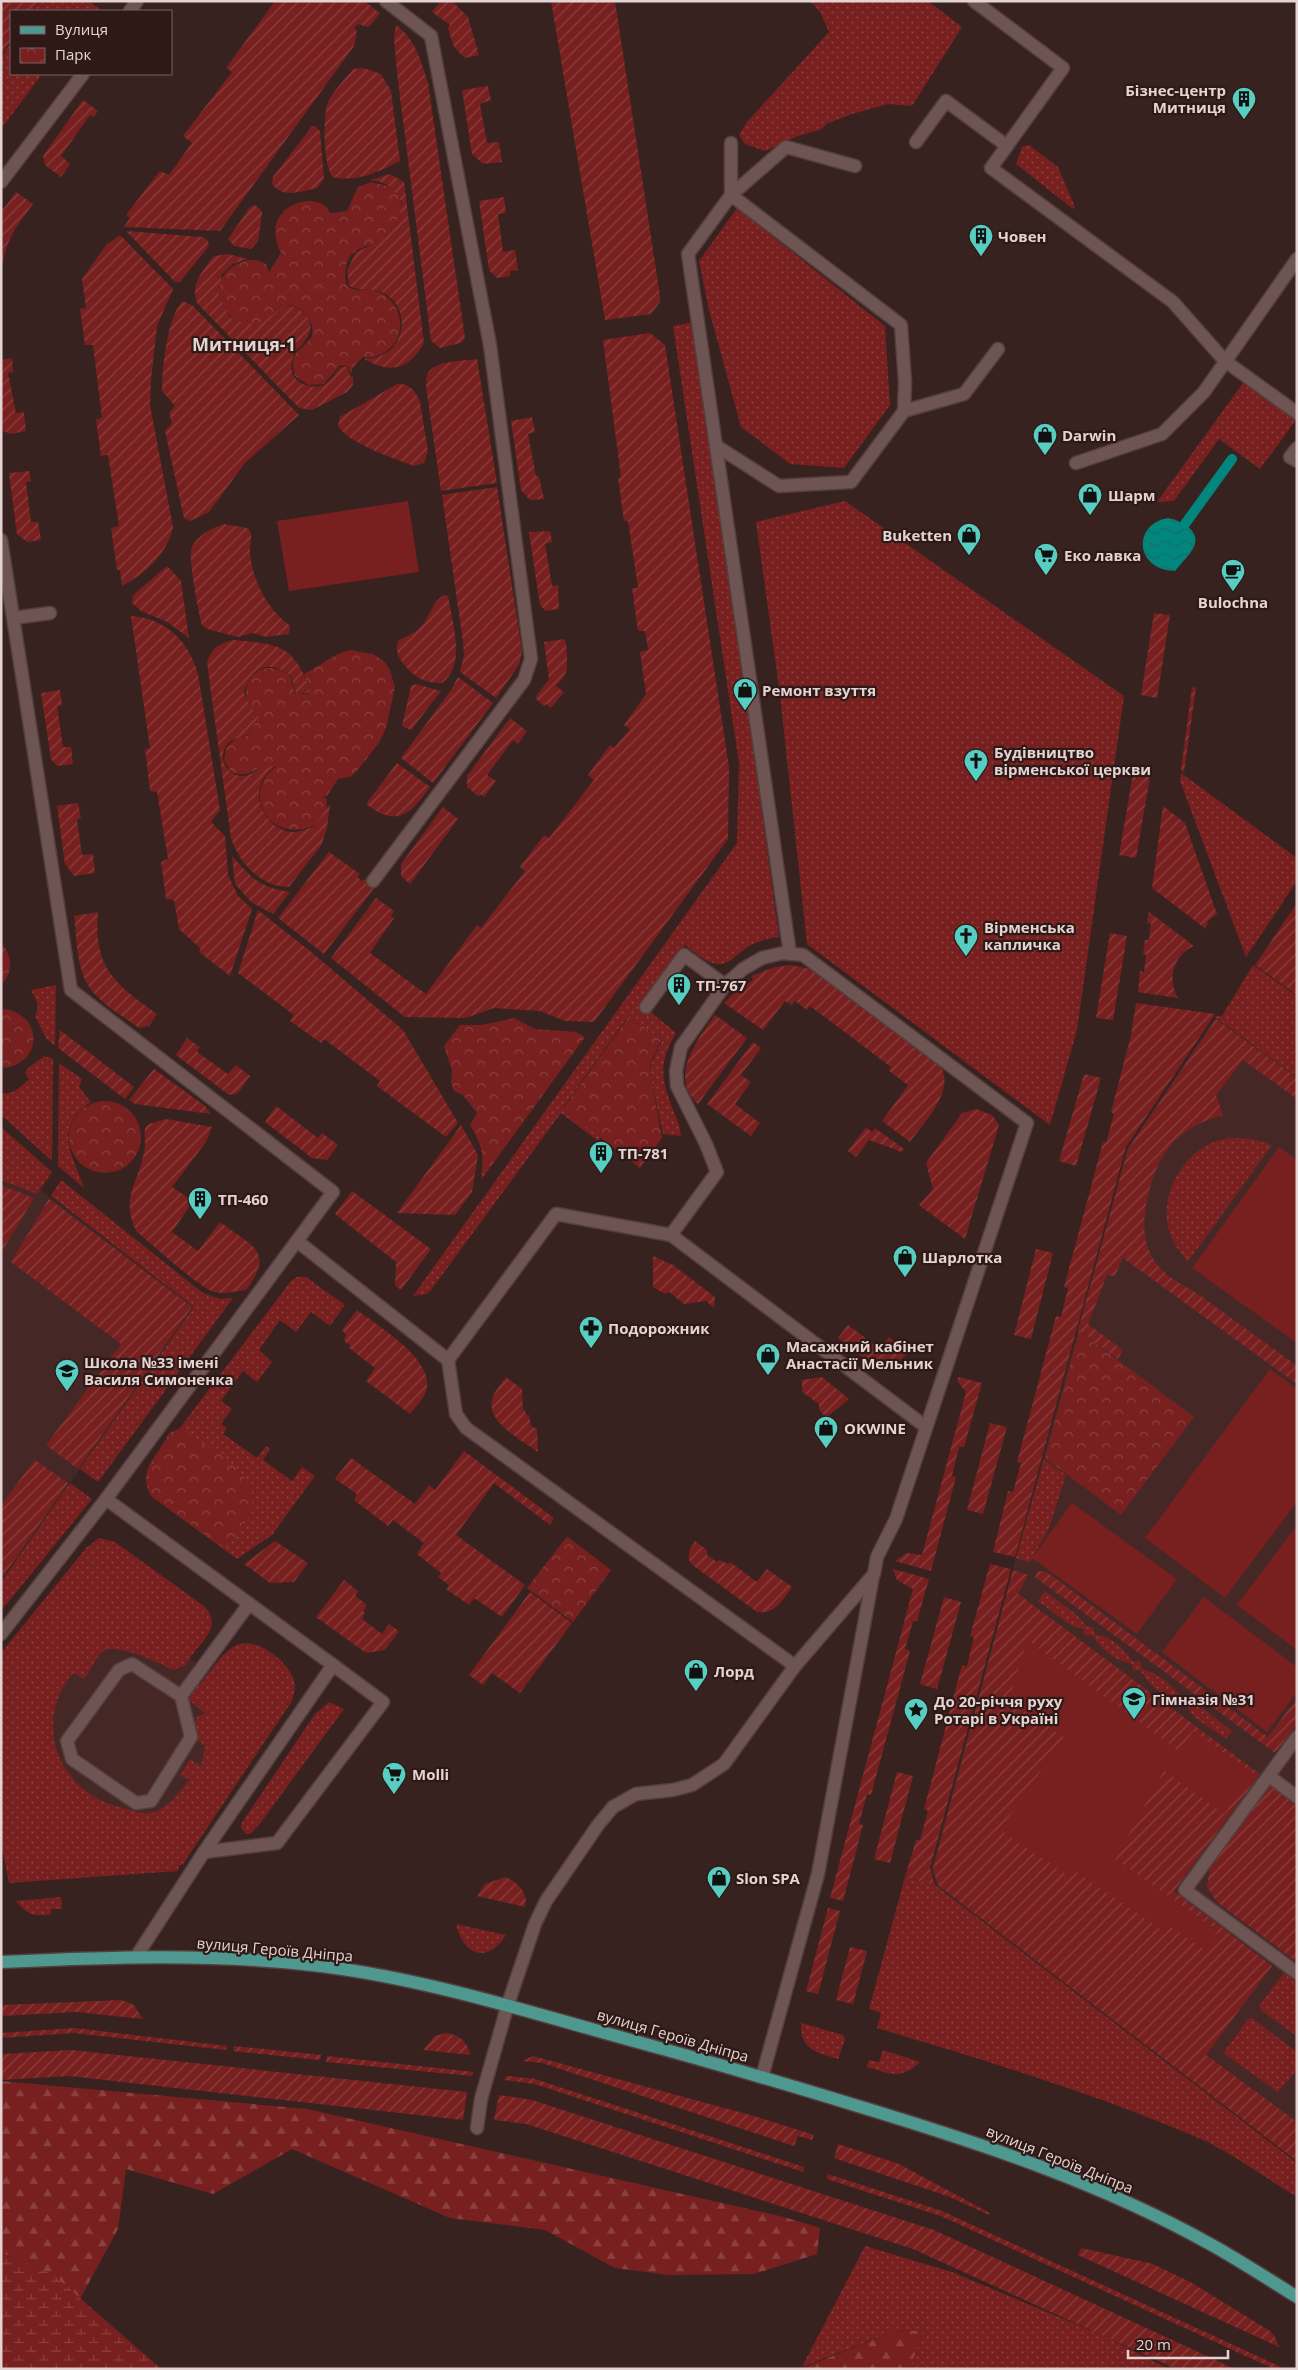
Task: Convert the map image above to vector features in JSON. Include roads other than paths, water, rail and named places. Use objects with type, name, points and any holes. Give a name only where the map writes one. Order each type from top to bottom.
[{"type":"main road","name":"вулиця Героїв Дніпра","points":[[1,1962],[136,1957],[236,1959],[321,1966],[403,1980],[508,2004],[762,2077],[1006,2154],[1135,2207],[1208,2243],[1297,2297]]},
{"type":"lane","points":[[373,882],[524,680],[531,659],[490,345],[432,36],[386,1]]},
{"type":"lane","points":[[974,1],[1063,68],[991,168],[1173,302],[1225,361],[1297,413]]},
{"type":"lane","points":[[1,182],[81,75]]},
{"type":"lane","points":[[916,142],[946,101],[1007,146]]},
{"type":"lane","points":[[731,143],[731,195]]},
{"type":"lane","points":[[790,954],[718,448],[688,254],[731,195],[786,147],[856,166]]},
{"type":"lane","points":[[718,448],[779,486],[851,482],[904,411],[905,382],[901,325],[731,195]]},
{"type":"lane","points":[[1076,463],[1162,434],[1204,392],[1297,259]]},
{"type":"lane","points":[[904,411],[964,394],[998,349]]},
{"type":"lane","points":[[1297,448],[1290,456],[1297,461]]},
{"type":"lane","points":[[1,540],[71,990],[333,1192],[106,1499],[1,1634]]},
{"type":"lane","points":[[13,618],[50,613]]},
{"type":"lane","points":[[671,1235],[717,1172],[706,1144],[676,1086],[676,1071],[681,1047],[725,985],[743,969],[762,958],[783,953],[803,955],[1027,1123],[896,1519],[877,1556],[818,1874],[762,2077]]},
{"type":"lane","points":[[646,1007],[684,955],[725,985]]},
{"type":"lane","points":[[448,1360],[556,1214],[671,1235],[926,1428]]},
{"type":"lane","points":[[296,1241],[448,1360],[456,1414],[466,1428],[795,1666]]},
{"type":"lane","points":[[106,1499],[383,1702],[277,1843],[204,1852]]},
{"type":"lane","points":[[477,2128],[481,2099],[508,2004],[535,1924],[546,1901],[598,1824],[613,1808],[636,1794],[673,1790],[692,1785],[724,1764],[795,1666],[874,1574]]},
{"type":"lane","points":[[181,1696],[249,1604]]},
{"type":"lane","points":[[132,1664],[181,1696],[191,1737],[150,1801],[136,1803],[72,1759],[67,1741],[119,1670],[132,1664]]},
{"type":"lane","points":[[136,1957],[204,1852],[333,1665]]},
{"type":"lane","points":[[1297,1737],[1185,1890],[1297,1973]]},
{"type":"lane","points":[[1269,1776],[1297,1797]]},
{"type":"water","points":[[1168,518],[1187,526],[1194,534],[1195,539],[1195,544],[1191,551],[1175,571],[1162,569],[1152,563],[1146,555],[1143,546],[1144,537],[1148,529],[1156,522]]},
{"type":"waterway","points":[[1185,524],[1232,459]]},
{"type":"place","name":"Бізнес-центр Митниця","points":[[1244,120]]},
{"type":"place","name":"Човен","points":[[981,257]]},
{"type":"place","name":"Darwin","points":[[1045,456]]},
{"type":"place","name":"Шарм","points":[[1090,516]]},
{"type":"place","name":"Buketten","points":[[969,556]]},
{"type":"place","name":"Еко лавка","points":[[1046,576]]},
{"type":"place","name":"Bulochna","points":[[1233,592]]},
{"type":"place","name":"Ремонт взуття","points":[[745,711]]},
{"type":"place","name":"Будівництво вірменської церкви","points":[[976,782]]},
{"type":"place","name":"Вірменська капличка","points":[[966,957]]},
{"type":"place","name":"ТП-767","points":[[679,1006]]},
{"type":"place","name":"ТП-781","points":[[601,1174]]},
{"type":"place","name":"ТП-460","points":[[200,1220]]},
{"type":"place","name":"Шарлотка","points":[[905,1278]]},
{"type":"place","name":"Подорожник","points":[[591,1349]]},
{"type":"place","name":"Масажний кабінет Анастасії Мельник","points":[[768,1376]]},
{"type":"place","name":"Школа №33 імені Василя Симоненка","points":[[67,1392]]},
{"type":"place","name":"OKWINE","points":[[826,1449]]},
{"type":"place","name":"Лорд","points":[[696,1692]]},
{"type":"place","name":"Гімназія №31","points":[[1134,1720]]},
{"type":"place","name":"До 20-річчя руху Ротарі в Україні","points":[[916,1731]]},
{"type":"place","name":"Molli","points":[[394,1795]]},
{"type":"place","name":"Slon SPA","points":[[719,1899]]},
{"type":"district","name":"Митниця-1","points":[[244,344]]}]
